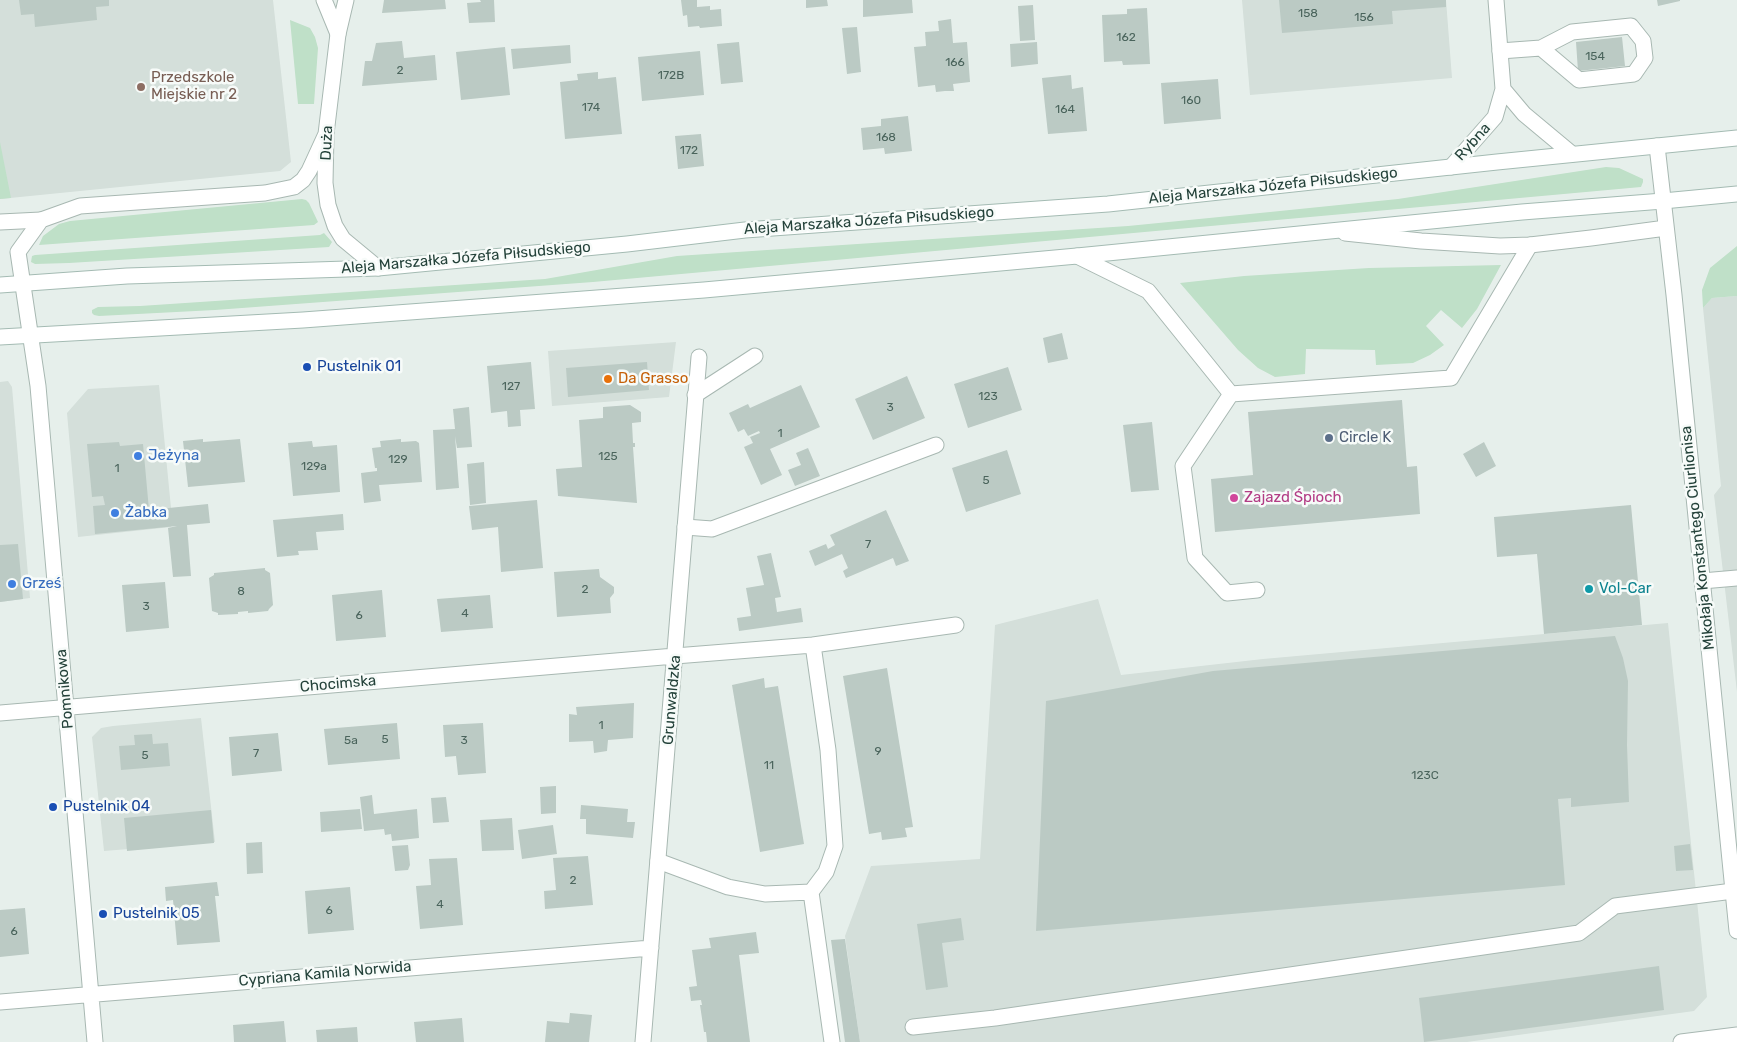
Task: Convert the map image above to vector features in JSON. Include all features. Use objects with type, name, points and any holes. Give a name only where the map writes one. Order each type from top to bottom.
[{"type":"street","points":[[324,0],[338,34]]},
{"type":"street","name":"Duża","points":[[346,0],[338,34],[326,134],[325,183],[328,205],[335,226],[344,239],[378,268]]},
{"type":"street","name":"Rybna","points":[[1451,167],[1495,117],[1503,89],[1496,0]]},
{"type":"street","points":[[1500,51],[1541,48],[1572,32],[1631,26],[1643,41],[1645,58],[1634,74],[1580,80],[1541,48]]},
{"type":"street","points":[[1503,89],[1535,125],[1572,154]]},
{"type":"street","points":[[0,222],[41,220],[80,206],[265,193],[294,187],[303,180],[309,171],[326,134]]},
{"type":"street","name":"Aleja Marszałka Józefa Piłsudskiego","points":[[0,284],[127,276],[378,268],[627,244],[744,230],[1108,204],[1737,138]]},
{"type":"street","name":"Mikołaja Konstantego Ciurlionisa","points":[[1657,146],[1737,931]]},
{"type":"street","points":[[0,337],[303,320],[636,295],[1077,256],[1522,212],[1663,202],[1737,194]]},
{"type":"street","name":"Pomnikowa","points":[[41,220],[18,252],[38,386],[95,1042]]},
{"type":"street","points":[[1323,231],[1421,241],[1500,246],[1530,245],[1666,228]]},
{"type":"street","points":[[1231,394],[1451,378],[1530,245]]},
{"type":"street","points":[[1077,256],[1148,291],[1231,394]]},
{"type":"street","points":[[696,395],[755,356]]},
{"type":"street","name":"Grunwaldzka","points":[[643,1042],[699,357]]},
{"type":"street","points":[[1231,394],[1183,466],[1185,484],[1195,558],[1227,593],[1257,590]]},
{"type":"street","points":[[685,527],[712,528],[936,445]]},
{"type":"street","points":[[1702,581],[1737,578]]},
{"type":"street","name":"Chocimska","points":[[0,713],[813,645],[956,625]]},
{"type":"street","points":[[813,645],[828,750],[835,846],[826,872],[810,892],[832,1042]]},
{"type":"street","points":[[658,861],[728,887],[765,894],[810,892]]},
{"type":"street","points":[[913,1027],[1005,1017],[1579,933],[1615,906],[1733,891]]},
{"type":"street","name":"Cypriana Kamila Norwida","points":[[0,1002],[651,948]]},
{"type":"street","points":[[1681,1042],[1737,1035]]},
{"type":"shaded area","name":"Przedszkole Miejskie nr 2","points":[[0,0],[273,0],[291,162],[280,171],[0,199]]},
{"type":"shaded area","points":[[1242,0],[1446,0],[1452,78],[1250,95]]},
{"type":"shaded area","points":[[1737,296],[1737,692],[1714,495],[1721,486],[1703,308],[1712,298]]},
{"type":"shaded area","points":[[676,342],[669,397],[552,406],[548,351]]},
{"type":"shaded area","points":[[8,381],[12,387],[30,598],[0,602],[0,382]]},
{"type":"shaded area","points":[[159,385],[171,508],[169,508],[171,527],[78,537],[67,413],[88,389]]},
{"type":"shaded area","points":[[1098,599],[1121,675],[1263,659],[1668,623],[1707,997],[1694,1011],[1467,1042],[860,1042],[845,936],[871,866],[980,859],[995,625]]},
{"type":"shaded area","points":[[201,718],[215,842],[104,851],[92,737],[101,728]]},
{"type":"green space","points":[[290,20],[310,28],[315,37],[318,48],[314,104],[298,104]]},
{"type":"green space","points":[[0,142],[11,198],[0,199]]},
{"type":"green space","points":[[1606,167],[1619,168],[1643,179],[1641,187],[593,282],[215,310],[99,316],[92,313],[92,310],[98,307],[140,306],[545,279],[677,256],[1128,226],[1398,199]]},
{"type":"green space","points":[[302,199],[309,203],[318,222],[314,225],[39,245],[43,236],[59,224],[70,221]]},
{"type":"green space","points":[[324,233],[332,242],[329,247],[69,263],[35,264],[31,262],[32,256],[35,255],[320,235]]},
{"type":"green space","points":[[1737,246],[1737,296],[1712,298],[1703,308],[1702,290],[1710,268]]},
{"type":"green space","points":[[1501,265],[1477,309],[1462,328],[1441,310],[1426,326],[1444,345],[1430,355],[1413,363],[1376,365],[1375,350],[1306,349],[1305,374],[1275,377],[1258,368],[1238,350],[1180,283],[1244,276],[1369,268]]},
{"type":"building","points":[[19,0],[109,0],[109,6],[96,7],[97,20],[35,27],[34,14],[21,15]]},
{"type":"building","points":[[384,0],[445,0],[446,9],[382,13]]},
{"type":"building","points":[[480,0],[494,0],[495,22],[469,23],[467,3],[481,2]]},
{"type":"building","points":[[681,0],[697,0],[697,7],[710,6],[710,10],[721,9],[722,26],[688,27],[687,15],[683,16]]},
{"type":"building","points":[[806,0],[827,0],[828,6],[806,8]]},
{"type":"building","points":[[863,0],[912,0],[913,13],[863,17]]},
{"type":"building","points":[[1279,0],[1446,0],[1446,7],[1392,11],[1393,24],[1282,33]]},
{"type":"building","points":[[1657,0],[1680,0],[1680,1],[1658,6]]},
{"type":"building","points":[[1033,5],[1035,40],[1020,41],[1018,6]]},
{"type":"building","points":[[1147,8],[1150,64],[1123,65],[1122,61],[1104,62],[1102,15],[1127,14],[1127,9]]},
{"type":"building","points":[[951,19],[953,43],[967,42],[970,82],[953,84],[954,91],[936,92],[935,85],[918,87],[914,47],[926,46],[925,32],[939,31],[938,21]]},
{"type":"building","points":[[857,27],[861,72],[847,74],[842,28]]},
{"type":"building","points":[[1622,37],[1625,66],[1578,71],[1576,42]]},
{"type":"building","points":[[402,41],[404,58],[435,55],[437,80],[362,86],[365,61],[372,61],[376,43]]},
{"type":"building","points":[[739,42],[743,82],[721,84],[717,44]]},
{"type":"building","points":[[1037,42],[1038,64],[1011,67],[1010,44]]},
{"type":"building","points":[[570,45],[571,63],[513,69],[511,49]]},
{"type":"building","points":[[505,47],[510,95],[461,100],[456,52]]},
{"type":"building","points":[[700,51],[704,95],[642,101],[638,57]]},
{"type":"building","points":[[598,72],[598,79],[616,77],[622,134],[565,139],[560,82],[578,80],[577,74]]},
{"type":"building","points":[[1071,75],[1072,89],[1083,87],[1087,131],[1048,134],[1042,78]]},
{"type":"building","points":[[1218,79],[1221,119],[1164,124],[1161,83]]},
{"type":"building","points":[[908,116],[912,151],[885,154],[884,148],[863,150],[861,128],[881,126],[881,119]]},
{"type":"building","points":[[701,134],[704,166],[678,169],[675,136]]},
{"type":"building","points":[[1062,333],[1068,359],[1048,363],[1043,338]]},
{"type":"building","points":[[531,362],[535,409],[520,410],[521,426],[508,427],[507,411],[491,413],[487,366]]},
{"type":"building","name":"Da Grasso","points":[[647,362],[649,390],[568,397],[566,368]]},
{"type":"building","points":[[1008,367],[1022,410],[968,428],[954,384]]},
{"type":"building","points":[[907,376],[925,418],[873,440],[855,399]]},
{"type":"building","points":[[801,385],[820,427],[770,449],[782,475],[761,485],[744,447],[753,443],[750,437],[760,433],[759,431],[748,436],[744,429],[738,432],[729,413],[748,404],[750,408]]},
{"type":"building","points":[[1402,400],[1407,467],[1417,466],[1420,514],[1215,532],[1211,479],[1253,475],[1248,412]]},
{"type":"building","points":[[630,405],[641,412],[641,422],[632,423],[633,443],[635,443],[635,447],[633,447],[637,503],[558,496],[556,469],[582,467],[579,420],[603,418],[603,407]]},
{"type":"building","points":[[469,407],[472,447],[457,448],[455,436],[459,488],[436,490],[433,430],[455,429],[453,409]]},
{"type":"building","points":[[1152,422],[1159,490],[1131,492],[1123,425]]},
{"type":"building","points":[[203,439],[203,442],[240,439],[245,482],[188,487],[183,441]]},
{"type":"building","points":[[401,439],[401,442],[416,441],[419,443],[422,482],[379,485],[381,501],[364,503],[361,473],[377,471],[372,448],[381,447],[380,441]]},
{"type":"building","points":[[312,441],[313,447],[337,445],[340,492],[293,496],[288,443]]},
{"type":"building","points":[[119,442],[120,446],[143,444],[149,510],[208,504],[210,523],[187,525],[191,576],[173,577],[168,528],[177,526],[95,534],[93,506],[105,505],[103,496],[92,497],[87,444]]},
{"type":"building","points":[[1484,442],[1496,466],[1476,477],[1463,454]]},
{"type":"building","points":[[808,448],[820,476],[795,486],[788,470],[801,465],[796,453]]},
{"type":"building","points":[[1007,450],[1021,494],[966,512],[952,468]]},
{"type":"building","points":[[484,462],[486,503],[470,505],[467,464]]},
{"type":"building","points":[[537,500],[543,568],[501,572],[498,527],[472,530],[469,506]]},
{"type":"building","points":[[1631,505],[1642,625],[1544,634],[1537,554],[1497,557],[1494,517]]},
{"type":"building","points":[[886,510],[909,561],[896,566],[893,558],[846,578],[843,571],[848,568],[842,554],[815,566],[809,551],[826,544],[828,549],[835,545],[830,535]]},
{"type":"building","points":[[343,514],[344,530],[316,532],[318,550],[298,551],[299,555],[277,557],[273,520]]},
{"type":"building","points":[[18,544],[23,599],[0,602],[0,545]]},
{"type":"building","points":[[771,553],[781,597],[775,598],[777,612],[801,608],[803,622],[739,631],[737,618],[751,616],[746,588],[764,585],[757,556]]},
{"type":"building","points":[[265,568],[270,573],[273,605],[268,611],[248,613],[248,611],[238,612],[238,614],[218,615],[218,613],[212,611],[209,578],[214,573]]},
{"type":"building","points":[[599,569],[600,577],[614,587],[614,593],[610,598],[611,613],[557,617],[554,572]]},
{"type":"building","points":[[165,582],[169,628],[126,632],[122,585]]},
{"type":"building","points":[[382,590],[386,637],[336,641],[332,595]]},
{"type":"building","points":[[490,595],[493,628],[441,632],[437,599]]},
{"type":"building","points":[[1615,636],[1623,658],[1628,681],[1627,745],[1629,802],[1571,807],[1571,798],[1558,799],[1565,885],[1036,931],[1046,701],[1213,671]]},
{"type":"building","points":[[887,668],[913,827],[905,828],[907,837],[882,840],[881,832],[869,834],[843,676]]},
{"type":"building","points":[[764,678],[765,688],[778,686],[804,844],[760,852],[732,685]]},
{"type":"building","points":[[634,703],[633,738],[608,740],[607,751],[594,753],[593,741],[569,742],[569,714],[577,715],[576,707]]},
{"type":"building","points":[[397,723],[400,759],[328,765],[324,729]]},
{"type":"building","points":[[483,723],[486,773],[458,775],[456,756],[445,757],[443,725]]},
{"type":"building","points":[[278,733],[282,771],[232,776],[229,737]]},
{"type":"building","points":[[152,734],[153,744],[168,743],[170,766],[121,770],[119,746],[135,745],[134,735]]},
{"type":"building","points":[[556,786],[556,813],[541,814],[540,787]]},
{"type":"building","points":[[372,795],[374,814],[417,809],[419,838],[392,841],[391,834],[385,835],[384,829],[364,831],[360,797]]},
{"type":"building","points":[[446,797],[449,822],[433,823],[431,798]]},
{"type":"building","points":[[581,805],[628,809],[627,822],[635,822],[633,838],[586,834],[586,819],[580,819]]},
{"type":"building","points":[[360,809],[362,829],[321,832],[320,812]]},
{"type":"building","points":[[211,810],[214,843],[127,851],[124,818]]},
{"type":"building","points":[[512,818],[514,850],[482,851],[480,820]]},
{"type":"building","points":[[553,825],[557,854],[522,859],[518,830]]},
{"type":"building","points":[[262,842],[263,873],[247,874],[246,843]]},
{"type":"building","points":[[1690,844],[1693,870],[1676,871],[1674,846]]},
{"type":"building","points":[[408,845],[410,865],[408,870],[395,871],[392,846]]},
{"type":"building","points":[[588,856],[593,905],[545,909],[544,891],[556,890],[553,858]]},
{"type":"building","points":[[457,858],[463,925],[420,929],[416,886],[431,885],[429,859]]},
{"type":"building","points":[[217,882],[219,896],[215,896],[220,942],[177,945],[173,900],[166,901],[165,887]]},
{"type":"building","points":[[350,887],[354,930],[308,934],[305,891]]},
{"type":"building","points":[[25,908],[29,954],[0,957],[0,910]]},
{"type":"building","points":[[961,918],[964,940],[942,943],[948,987],[926,990],[917,924]]},
{"type":"building","points":[[756,932],[759,953],[739,955],[750,1042],[707,1042],[700,1005],[702,1005],[701,1000],[691,1001],[689,987],[697,986],[692,950],[711,948],[709,938]]},
{"type":"building","points":[[845,939],[860,1042],[845,1042],[831,940]]},
{"type":"building","points":[[1659,966],[1664,1010],[1424,1042],[1419,998]]},
{"type":"building","points":[[570,1013],[592,1015],[589,1042],[545,1042],[547,1021],[569,1023]]},
{"type":"building","points":[[462,1018],[464,1042],[416,1042],[414,1022]]},
{"type":"building","points":[[284,1021],[286,1042],[234,1042],[233,1025]]},
{"type":"building","points":[[357,1027],[358,1042],[317,1042],[316,1030]]},
{"type":"place","name":"Przedszkole Miejskie nr 2","points":[[141,87]]},
{"type":"place","name":"Pustelnik 01","points":[[307,367]]},
{"type":"place","name":"Da Grasso","points":[[608,379]]},
{"type":"place","name":"Circle K","points":[[1329,438]]},
{"type":"place","name":"Jeżyna","points":[[138,456]]},
{"type":"place","name":"Zajazd Śpioch","points":[[1234,498]]},
{"type":"place","name":"Żabka","points":[[115,513]]},
{"type":"place","name":"Grześ","points":[[12,584]]},
{"type":"place","name":"Vol-Car","points":[[1589,589]]},
{"type":"place","name":"Pustelnik 04","points":[[53,807]]},
{"type":"place","name":"Pustelnik 05","points":[[103,914]]}]
